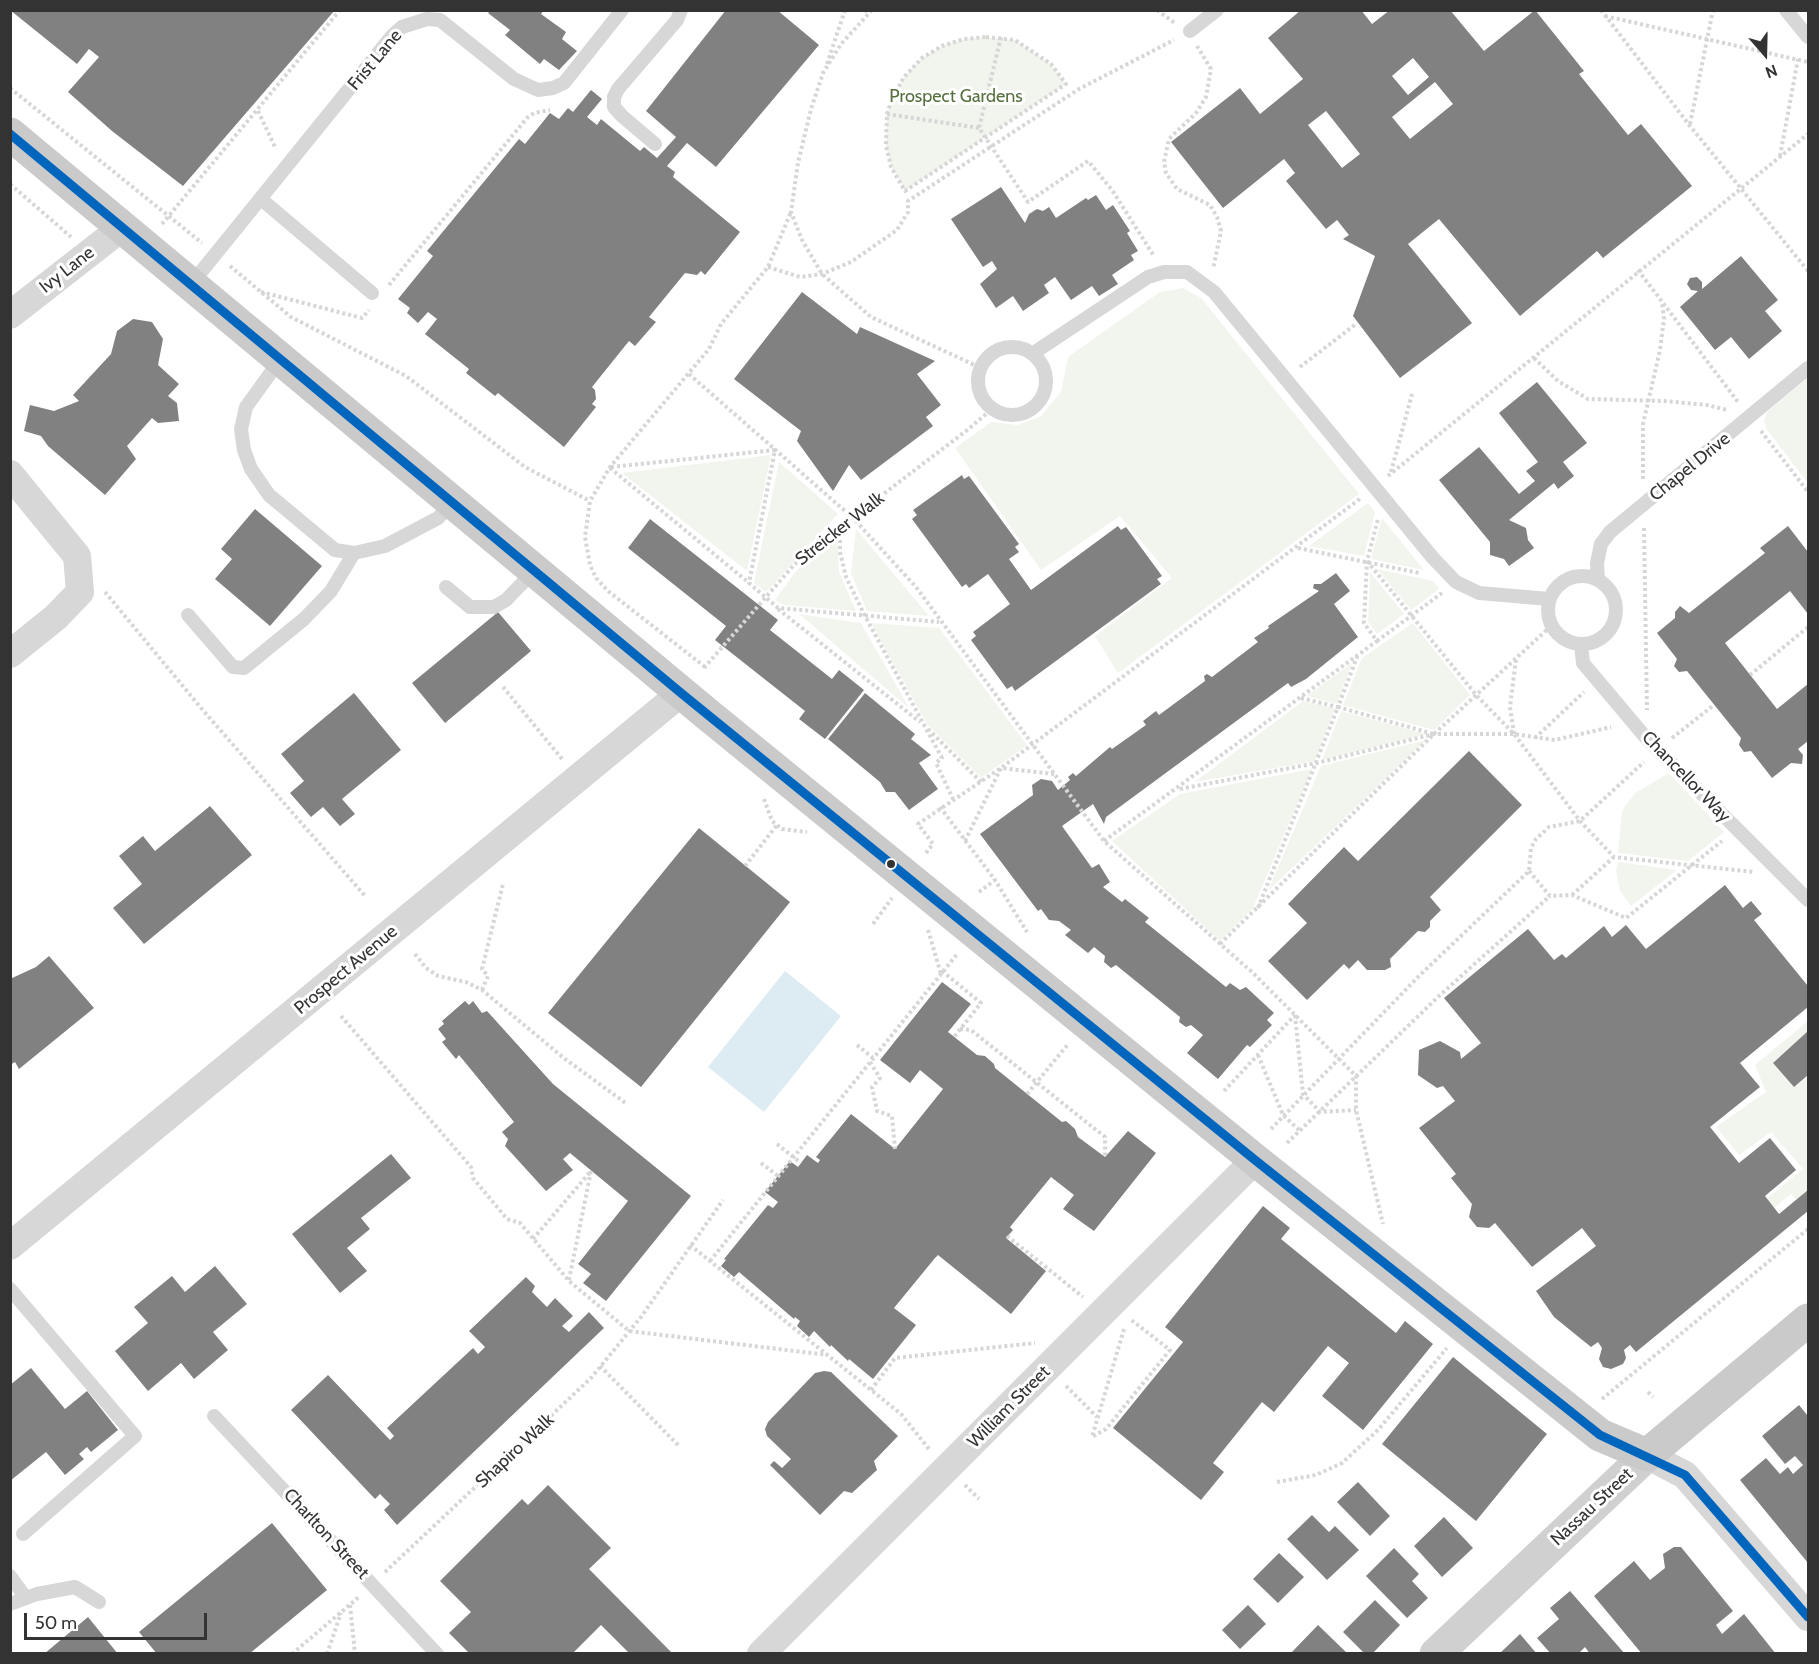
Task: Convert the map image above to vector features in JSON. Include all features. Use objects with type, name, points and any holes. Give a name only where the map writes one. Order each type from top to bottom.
[{"type":"main road","points":[[10,134],[124,226],[681,693],[1255,1160],[1600,1435],[1647,1455]]},
{"type":"main road","name":"Nassau Street","points":[[1436,1653],[1647,1455],[1809,1320]]},
{"type":"street","name":"Ivy Lane","points":[[10,315],[124,226]]},
{"type":"street","points":[[10,474],[77,556],[80,592],[56,617],[10,654]]},
{"type":"street","name":"Prospect Avenue","points":[[10,1246],[681,693]]},
{"type":"street","name":"William Street","points":[[761,1653],[1255,1160]]},
{"type":"street","points":[[1647,1455],[1685,1474],[1809,1617]]},
{"type":"lane","name":"Frist Lane","points":[[192,283],[392,36],[402,27],[428,19],[440,20],[514,79],[538,90],[564,83],[622,10]]},
{"type":"lane","points":[[655,144],[622,117],[614,107],[614,97],[618,89],[677,20],[681,10]]},
{"type":"lane","points":[[1188,32],[1217,10]]},
{"type":"lane","points":[[1786,10],[1809,38]]},
{"type":"lane","points":[[261,200],[378,292]]},
{"type":"lane","points":[[1032,354],[1148,277],[1164,272],[1187,273],[1214,292],[1432,558],[1456,582],[1479,593],[1549,599]]},
{"type":"lane","points":[[1022,348],[1032,354],[1044,370],[1046,381],[1039,402],[1019,414],[1008,415],[992,409],[981,396],[978,387],[981,368],[993,353],[1002,349],[1022,348]]},
{"type":"lane","points":[[282,358],[246,407],[241,429],[244,450],[251,469],[269,495],[335,550],[354,553],[385,546],[421,529],[438,518],[453,502]]},
{"type":"lane","name":"Chapel Drive","points":[[1598,580],[1597,562],[1601,544],[1610,532],[1809,368]]},
{"type":"lane","points":[[188,615],[233,668],[244,668],[304,619],[331,591],[354,553]]},
{"type":"lane","points":[[446,587],[470,607],[494,607],[506,600],[535,570]]},
{"type":"lane","points":[[1575,576],[1598,580],[1613,596],[1616,608],[1615,619],[1610,630],[1601,638],[1581,644],[1559,635],[1551,626],[1548,611],[1549,599],[1555,589],[1575,576]]},
{"type":"lane","name":"Chancellor Way","points":[[1581,644],[1583,663],[1632,722],[1809,900]]},
{"type":"lane","points":[[10,1289],[135,1436],[23,1534]]},
{"type":"lane","name":"Charlton Street","points":[[214,1416],[437,1653]]},
{"type":"lane","points":[[10,1576],[26,1598]]},
{"type":"lane","points":[[10,1604],[75,1587],[99,1602]]},
{"type":"path","points":[[168,216],[340,10]]},
{"type":"path","points":[[227,264],[291,316],[406,376],[525,467],[590,501],[610,467],[709,349],[721,324],[768,267],[791,212],[803,141],[845,10]]},
{"type":"path","points":[[858,10],[872,11]]},
{"type":"path","points":[[1157,10],[1188,32],[1204,54],[1211,69],[1210,83],[1202,106],[1169,139],[1164,162],[1166,173],[1177,189],[1210,205],[1217,217],[1221,231],[1211,275]]},
{"type":"path","points":[[1601,10],[1690,126],[1809,271]]},
{"type":"path","points":[[1690,126],[1713,10]]},
{"type":"path","points":[[823,73],[841,44],[872,11]]},
{"type":"path","points":[[1605,16],[1809,62]]},
{"type":"path","points":[[768,267],[800,277],[822,274],[852,262],[897,230],[908,212],[908,201],[1079,89],[1188,32]]},
{"type":"path","points":[[979,128],[1001,38]]},
{"type":"path","points":[[964,39],[1015,40],[1051,64],[1066,84],[904,192],[891,167],[886,145],[887,114],[904,77],[922,58],[942,46],[964,39]]},
{"type":"path","points":[[1780,157],[1798,59]]},
{"type":"path","points":[[10,88],[207,248]]},
{"type":"path","points":[[378,292],[527,118],[534,113],[558,109]]},
{"type":"path","points":[[258,111],[280,158]]},
{"type":"path","points":[[887,114],[979,128],[1028,202],[1088,161],[1112,190],[1164,272]]},
{"type":"path","points":[[10,184],[74,240],[80,235]]},
{"type":"path","points":[[791,212],[802,240],[822,274],[871,317],[981,368]]},
{"type":"path","points":[[1638,270],[1809,492]]},
{"type":"path","points":[[261,292],[362,318],[370,309]]},
{"type":"path","points":[[1285,378],[1356,324]]},
{"type":"path","points":[[1533,358],[1558,381],[1588,399],[1707,405],[1750,418]]},
{"type":"path","points":[[689,374],[853,518],[916,587],[939,622],[1104,841],[1220,944],[1295,1014],[1356,1076],[1356,1110],[1383,1225]]},
{"type":"path","points":[[1391,473],[1412,394]]},
{"type":"path","name":"Streicker Walk","points":[[590,501],[585,537],[588,559],[596,578],[608,591],[705,667],[793,566],[992,409]]},
{"type":"path","points":[[610,467],[775,450]]},
{"type":"path","points":[[749,583],[775,450]]},
{"type":"path","points":[[610,467],[765,598],[923,725],[981,782]]},
{"type":"path","points":[[1377,641],[1364,623],[1366,561],[1380,509]]},
{"type":"path","points":[[840,527],[840,552],[846,577],[942,758],[936,763],[953,799]]},
{"type":"path","points":[[1298,548],[1423,573]]},
{"type":"path","points":[[1366,561],[1477,696],[1514,734],[1580,821],[1614,857],[1693,864],[1784,876]]},
{"type":"path","points":[[1104,841],[1456,582]]},
{"type":"path","points":[[104,590],[201,708],[366,897]]},
{"type":"path","points":[[778,608],[939,622]]},
{"type":"path","points":[[1220,944],[1434,734],[1551,626]]},
{"type":"path","points":[[1750,675],[1809,627]]},
{"type":"path","points":[[1257,910],[1317,763],[1357,656]]},
{"type":"path","points":[[1514,734],[1510,707],[1516,659]]},
{"type":"path","points":[[1534,738],[1597,680]]},
{"type":"path","points":[[503,687],[577,779]]},
{"type":"path","points":[[1301,698],[1338,706],[1434,734]]},
{"type":"path","points":[[1270,1129],[1338,1057],[1529,871],[1532,848],[1536,839],[1549,827],[1580,821],[1658,750],[1714,705]]},
{"type":"path","points":[[1177,789],[1317,763],[1434,734],[1514,734],[1555,740],[1632,722]]},
{"type":"path","points":[[965,841],[1001,768],[1055,774]]},
{"type":"path","points":[[762,793],[772,821],[782,829],[814,833]]},
{"type":"path","points":[[940,807],[995,879],[1027,932]]},
{"type":"path","points":[[745,866],[777,825]]},
{"type":"path","points":[[1287,1143],[1446,989],[1550,896],[1572,895],[1626,918],[1737,829]]},
{"type":"path","points":[[926,853],[933,844]]},
{"type":"path","points":[[1572,895],[1614,857]]},
{"type":"path","points":[[1529,871],[1550,896]]},
{"type":"path","points":[[979,892],[995,879]]},
{"type":"path","points":[[482,990],[488,976],[482,969],[503,884]]},
{"type":"path","points":[[873,924],[894,896]]},
{"type":"path","points":[[925,921],[941,973],[981,1003],[954,1037]]},
{"type":"path","points":[[710,1261],[960,949]]},
{"type":"path","points":[[415,954],[426,968],[438,975],[466,982],[482,990],[584,1073],[627,1104]]},
{"type":"path","points":[[1224,1091],[1295,1014]]},
{"type":"path","points":[[1295,1014],[1303,1094],[1320,1112],[1356,1110]]},
{"type":"path","points":[[341,1016],[471,1167],[473,1178],[507,1219],[520,1224],[569,1281],[629,1331],[828,1355]]},
{"type":"path","points":[[960,1029],[972,1030],[1105,1137],[1106,1157]]},
{"type":"path","points":[[1027,1094],[1072,1040]]},
{"type":"path","points":[[857,1044],[872,1060],[880,1078],[872,1088],[877,1111],[892,1116],[895,1149]]},
{"type":"path","points":[[1257,1055],[1283,1115],[1300,1131]]},
{"type":"path","points":[[777,1144],[801,1163]]},
{"type":"path","points":[[761,1163],[778,1176]]},
{"type":"path","points":[[533,1239],[591,1171],[569,1281]]},
{"type":"path","name":"Shapiro Walk","points":[[292,1653],[373,1584],[577,1393],[629,1331],[723,1200]]},
{"type":"path","points":[[1602,1399],[1809,1229]]},
{"type":"path","points":[[1007,1236],[1083,1298]]},
{"type":"path","points":[[690,1245],[901,1414],[932,1452]]},
{"type":"path","points":[[1128,1320],[1170,1350],[1106,1429],[1092,1437],[1097,1417],[1128,1320]]},
{"type":"path","points":[[871,1390],[895,1358],[1039,1343]]},
{"type":"path","points":[[1276,1482],[1316,1475],[1342,1464],[1378,1430],[1449,1346]]},
{"type":"path","points":[[600,1366],[678,1445]]},
{"type":"path","points":[[1065,1384],[1097,1417]]},
{"type":"path","points":[[1648,1392],[1653,1397]]},
{"type":"path","points":[[965,1485],[978,1499]]},
{"type":"path","points":[[350,1604],[355,1653]]},
{"type":"path","points":[[327,1653],[341,1612]]},
{"type":"green space","name":"Prospect Gardens","points":[[986,37],[1015,40],[1051,64],[1066,84],[905,191],[891,167],[886,145],[887,114],[892,99],[904,77],[922,58],[942,46],[964,39]]},
{"type":"green space","points":[[1183,288],[1201,298],[1359,494],[1118,673],[1095,636],[1172,578],[1120,516],[1041,570],[955,448],[991,422],[1017,425],[1040,417],[1061,392],[1068,357],[1160,292]]},
{"type":"green space","points":[[1808,378],[1808,483],[1767,430],[1764,421],[1767,412]]},
{"type":"green space","points":[[771,455],[747,571],[622,473]]},
{"type":"green space","points":[[779,462],[838,514],[766,592],[754,583]]},
{"type":"green space","points":[[1368,503],[1375,512],[1364,556],[1309,546]]},
{"type":"green space","points":[[1382,518],[1424,570],[1371,559]]},
{"type":"green space","points":[[856,529],[929,616],[867,611],[851,573]]},
{"type":"green space","points":[[837,535],[839,572],[856,611],[784,605],[775,600],[797,570]]},
{"type":"green space","points":[[1377,569],[1433,581],[1439,589],[1411,610]]},
{"type":"green space","points":[[1370,572],[1404,614],[1377,634],[1368,622]]},
{"type":"green space","points":[[799,614],[861,623],[909,708]]},
{"type":"green space","points":[[871,623],[939,628],[1027,745],[981,778],[927,724]]},
{"type":"green space","points":[[1413,623],[1470,695],[1434,730],[1343,705],[1362,658]]},
{"type":"green space","points":[[1352,663],[1337,704],[1307,696]]},
{"type":"green space","points":[[1303,701],[1335,708],[1315,761],[1195,782]]},
{"type":"green space","points":[[1341,711],[1426,734],[1322,760]]},
{"type":"green space","points":[[1426,740],[1268,891],[1321,766]]},
{"type":"green space","points":[[1312,769],[1253,908],[1220,941],[1112,841],[1180,794]]},
{"type":"green space","points":[[1669,773],[1724,832],[1688,861],[1618,853],[1622,811],[1635,793]]},
{"type":"green space","points":[[1618,862],[1677,870],[1631,906],[1620,891],[1616,871]]},
{"type":"green space","points":[[1808,1021],[1808,1031],[1773,1063],[1794,1087],[1808,1075],[1808,1190],[1797,1200],[1791,1194],[1774,1208],[1766,1199],[1803,1169],[1771,1132],[1739,1155],[1716,1127],[1766,1092],[1755,1065]]},
{"type":"shaded area","points":[[785,971],[841,1016],[764,1112],[708,1067]]},
{"type":"building","points":[[10,10],[335,10],[183,186],[112,131],[68,92],[99,57],[89,49],[77,64]]},
{"type":"building","points":[[491,10],[544,10],[541,14],[566,32],[562,39],[577,51],[559,70],[544,59],[540,64],[505,35],[510,30],[488,13]]},
{"type":"building","points":[[726,10],[777,10],[819,45],[716,167],[687,143],[667,166],[675,172],[673,177],[740,232],[705,275],[701,271],[697,275],[685,273],[649,317],[656,322],[635,346],[629,341],[592,387],[595,390],[596,399],[592,404],[596,407],[564,447],[498,393],[495,396],[466,373],[469,369],[425,334],[437,319],[428,312],[418,323],[407,313],[410,308],[398,299],[433,256],[427,251],[519,139],[525,144],[550,113],[559,119],[568,108],[573,112],[591,90],[602,99],[587,117],[597,125],[601,119],[640,151],[644,147],[657,158],[676,137],[646,111]]},
{"type":"building","points":[[1301,10],[1361,10],[1372,24],[1390,10],[1450,10],[1484,51],[1535,10],[1584,71],[1579,74],[1628,135],[1641,124],[1692,186],[1603,258],[1597,251],[1520,316],[1439,219],[1408,244],[1472,323],[1400,378],[1353,316],[1375,256],[1343,239],[1349,235],[1337,220],[1326,229],[1286,181],[1295,173],[1284,159],[1223,208],[1171,142],[1240,88],[1260,114],[1303,79],[1268,38]],"holes":[[[1413,58],[1429,77],[1408,95],[1392,76]],[[1435,82],[1453,104],[1410,139],[1392,117]],[[1326,111],[1360,154],[1342,168],[1308,125]]]},
{"type":"building","points":[[1001,187],[1025,223],[1029,214],[1037,209],[1043,211],[1049,207],[1056,218],[1086,198],[1088,200],[1096,195],[1106,210],[1113,205],[1130,231],[1127,233],[1138,251],[1131,255],[1134,260],[1112,275],[1118,284],[1099,296],[1092,286],[1071,300],[1055,277],[1044,285],[1049,293],[1023,311],[1013,296],[996,308],[980,284],[997,269],[992,261],[983,267],[951,219]]},
{"type":"building","points":[[1741,256],[1778,300],[1765,311],[1782,331],[1749,359],[1731,337],[1715,350],[1680,307],[1698,291],[1691,290],[1687,284],[1690,278],[1697,277],[1702,282],[1702,289]]},
{"type":"building","points":[[802,292],[857,334],[860,327],[935,361],[917,374],[941,405],[926,417],[933,426],[861,480],[849,465],[833,491],[797,441],[801,431],[734,379]]},
{"type":"building","points":[[133,319],[152,322],[163,339],[158,365],[179,384],[168,396],[177,403],[179,421],[158,423],[152,418],[127,446],[136,459],[105,495],[48,446],[41,436],[24,431],[30,405],[54,411],[79,401],[73,395],[111,354],[117,331]]},
{"type":"building","points":[[1537,382],[1587,443],[1563,462],[1574,476],[1558,489],[1554,483],[1509,520],[1526,528],[1528,540],[1534,548],[1509,566],[1504,559],[1490,555],[1490,542],[1439,480],[1479,447],[1519,494],[1535,481],[1526,471],[1538,462],[1499,413]]},
{"type":"building","points":[[962,475],[964,479],[969,476],[1019,544],[1015,547],[1019,552],[1009,559],[1031,590],[1118,526],[1121,530],[1126,527],[1162,576],[1157,579],[1161,584],[1015,691],[1012,686],[1007,689],[971,640],[976,636],[973,632],[1010,604],[988,574],[969,588],[966,584],[962,587],[912,519],[917,515],[913,510]]},
{"type":"building","points":[[255,509],[322,566],[270,626],[215,579],[232,559],[221,549]]},
{"type":"building","points":[[650,519],[778,620],[770,630],[832,679],[839,670],[864,690],[825,739],[799,719],[805,711],[715,640],[726,626],[628,548]]},
{"type":"building","points":[[1788,526],[1808,552],[1808,614],[1790,591],[1725,643],[1777,709],[1808,684],[1808,741],[1798,749],[1803,755],[1802,764],[1791,763],[1772,778],[1751,751],[1744,752],[1739,745],[1741,738],[1687,671],[1679,672],[1674,666],[1677,659],[1657,633],[1675,618],[1675,612],[1680,606],[1689,613],[1765,553],[1760,548]]},
{"type":"building","points":[[1336,573],[1350,591],[1334,604],[1358,637],[1306,679],[1291,687],[1288,683],[1106,817],[1104,824],[1093,804],[1062,826],[1092,868],[1099,864],[1110,882],[1103,887],[1122,902],[1125,899],[1149,918],[1145,922],[1226,987],[1230,983],[1240,990],[1246,987],[1274,1013],[1267,1020],[1272,1025],[1250,1047],[1247,1045],[1218,1079],[1187,1053],[1203,1035],[1191,1025],[1186,1027],[1179,1022],[1180,1017],[1116,965],[1111,968],[1104,962],[1105,956],[1094,947],[1088,953],[1065,935],[1071,930],[1059,921],[1049,920],[1041,909],[1038,911],[980,834],[1033,795],[1032,785],[1041,779],[1052,781],[1058,790],[1070,780],[1068,777],[1073,773],[1076,776],[1110,747],[1112,749],[1146,725],[1143,721],[1156,711],[1159,715],[1205,681],[1204,676],[1207,674],[1212,677],[1258,642],[1254,638],[1269,628],[1268,626],[1319,591],[1313,588],[1314,584],[1321,584]]},
{"type":"building","points":[[498,612],[531,651],[445,723],[412,683]]},
{"type":"building","points":[[354,693],[401,750],[342,799],[355,814],[340,826],[323,807],[311,817],[290,793],[304,781],[281,754]]},
{"type":"building","points":[[865,693],[915,734],[911,739],[931,755],[919,763],[938,789],[909,810],[895,792],[886,792],[880,782],[828,739]]},
{"type":"building","points":[[1469,751],[1522,805],[1430,897],[1441,910],[1430,921],[1430,927],[1425,932],[1418,931],[1390,959],[1391,967],[1385,970],[1367,970],[1358,960],[1349,969],[1344,964],[1307,1000],[1268,961],[1307,923],[1288,904],[1344,847],[1358,861]]},
{"type":"building","points":[[210,806],[252,855],[144,944],[113,908],[142,884],[119,856],[143,836],[155,851]]},
{"type":"building","points":[[699,828],[790,902],[641,1087],[548,1013]]},
{"type":"building","points":[[1725,885],[1743,908],[1751,901],[1762,914],[1754,920],[1808,986],[1808,1007],[1740,1063],[1760,1087],[1710,1127],[1739,1163],[1770,1138],[1796,1170],[1765,1196],[1779,1214],[1808,1190],[1808,1211],[1636,1352],[1630,1345],[1624,1350],[1626,1358],[1623,1364],[1611,1369],[1603,1367],[1599,1359],[1602,1348],[1598,1342],[1591,1347],[1554,1317],[1536,1291],[1596,1246],[1582,1228],[1532,1267],[1495,1223],[1489,1228],[1477,1227],[1469,1217],[1472,1204],[1451,1178],[1456,1174],[1419,1128],[1455,1101],[1443,1086],[1437,1088],[1418,1075],[1419,1050],[1440,1041],[1460,1052],[1461,1059],[1481,1043],[1444,998],[1528,929],[1554,960],[1562,954],[1566,958],[1604,926],[1612,937],[1626,925],[1646,949]]},
{"type":"building","points":[[49,956],[94,1008],[19,1069],[15,1062],[10,1065],[10,979],[36,967]]},
{"type":"building","points":[[942,982],[971,1004],[948,1032],[977,1055],[985,1056],[995,1068],[1062,1122],[1066,1121],[1075,1129],[1078,1137],[1105,1157],[1128,1131],[1156,1153],[1094,1231],[1063,1209],[1074,1195],[1051,1177],[1010,1227],[1013,1230],[1006,1238],[1046,1271],[1011,1314],[938,1255],[894,1308],[916,1325],[873,1379],[831,1345],[830,1347],[814,1331],[809,1337],[797,1326],[800,1321],[795,1317],[794,1319],[739,1272],[734,1277],[721,1266],[726,1260],[724,1259],[768,1205],[773,1208],[778,1202],[765,1192],[790,1161],[798,1167],[807,1155],[818,1163],[820,1160],[816,1157],[851,1114],[895,1149],[943,1089],[920,1070],[910,1083],[880,1060]]},
{"type":"building","points":[[465,1001],[469,1005],[473,1001],[482,1013],[487,1011],[553,1084],[691,1196],[606,1301],[583,1283],[591,1274],[578,1264],[628,1201],[570,1153],[563,1159],[573,1170],[546,1191],[505,1146],[508,1139],[502,1132],[514,1122],[459,1055],[456,1059],[442,1042],[446,1039],[438,1029],[444,1024],[442,1021]]},
{"type":"building","points":[[1808,1031],[1808,1075],[1794,1087],[1773,1063]]},
{"type":"building","points":[[391,1154],[411,1178],[361,1218],[370,1229],[347,1248],[367,1271],[340,1293],[292,1234]]},
{"type":"building","points":[[1263,1206],[1290,1228],[1281,1239],[1396,1333],[1405,1321],[1433,1344],[1363,1430],[1322,1396],[1349,1363],[1328,1346],[1274,1412],[1262,1402],[1213,1463],[1224,1472],[1201,1500],[1113,1428],[1183,1342],[1165,1327]]},
{"type":"building","points":[[215,1266],[247,1304],[213,1332],[228,1350],[194,1379],[181,1363],[148,1391],[115,1351],[148,1323],[134,1307],[172,1276],[185,1292]]},
{"type":"building","points":[[526,1277],[535,1286],[532,1292],[547,1307],[555,1298],[573,1316],[562,1326],[569,1332],[589,1312],[604,1328],[397,1525],[384,1510],[390,1504],[380,1494],[375,1499],[291,1410],[328,1375],[390,1440],[394,1436],[387,1428],[473,1348],[478,1354],[485,1347],[469,1331]]},
{"type":"building","points":[[1453,1357],[1547,1434],[1476,1521],[1382,1444]]},
{"type":"building","points":[[31,1368],[65,1409],[87,1391],[118,1430],[91,1452],[87,1447],[79,1454],[84,1459],[65,1475],[46,1452],[10,1481],[10,1385]]},
{"type":"building","points":[[831,1372],[898,1436],[874,1461],[877,1470],[852,1493],[844,1491],[820,1515],[770,1465],[774,1461],[782,1468],[791,1459],[767,1436],[765,1429],[768,1422],[815,1373]]},
{"type":"building","points":[[1799,1405],[1808,1416],[1808,1563],[1740,1480],[1766,1458],[1780,1474],[1788,1467],[1793,1474],[1803,1465],[1795,1456],[1785,1464],[1762,1436]]},
{"type":"building","points":[[1358,1482],[1390,1516],[1370,1536],[1337,1502]]},
{"type":"building","points":[[548,1485],[611,1548],[589,1569],[673,1654],[630,1654],[601,1625],[572,1654],[470,1654],[449,1633],[471,1612],[440,1581],[522,1499],[528,1505]]},
{"type":"building","points":[[1312,1515],[1329,1532],[1335,1526],[1359,1550],[1327,1580],[1287,1539]]},
{"type":"building","points":[[1444,1517],[1473,1548],[1442,1577],[1414,1546]]},
{"type":"building","points":[[272,1523],[327,1590],[249,1654],[157,1654],[139,1632]]},
{"type":"building","points":[[1674,1547],[1681,1547],[1733,1611],[1716,1625],[1722,1634],[1744,1614],[1776,1654],[1642,1654],[1594,1596],[1634,1561],[1650,1580],[1665,1568],[1663,1554]]},
{"type":"building","points":[[1394,1548],[1419,1574],[1412,1581],[1428,1598],[1407,1618],[1366,1576]]},
{"type":"building","points":[[1279,1553],[1304,1577],[1278,1603],[1253,1579]]},
{"type":"building","points":[[1570,1591],[1625,1654],[1590,1654],[1585,1647],[1578,1654],[1551,1654],[1537,1638],[1559,1619],[1550,1608]]},
{"type":"building","points":[[1375,1600],[1400,1625],[1372,1654],[1365,1654],[1343,1632]]},
{"type":"building","points":[[1248,1605],[1266,1624],[1240,1649],[1222,1630]]},
{"type":"building","points":[[88,1617],[118,1654],[44,1654]]},
{"type":"building","points":[[1318,1625],[1348,1654],[1290,1654]]},
{"type":"building","points":[[1520,1634],[1537,1654],[1499,1654]]},
{"type":"transit line","points":[[10,134],[681,693],[1255,1160],[1600,1435],[1685,1475],[1808,1617]]}]
